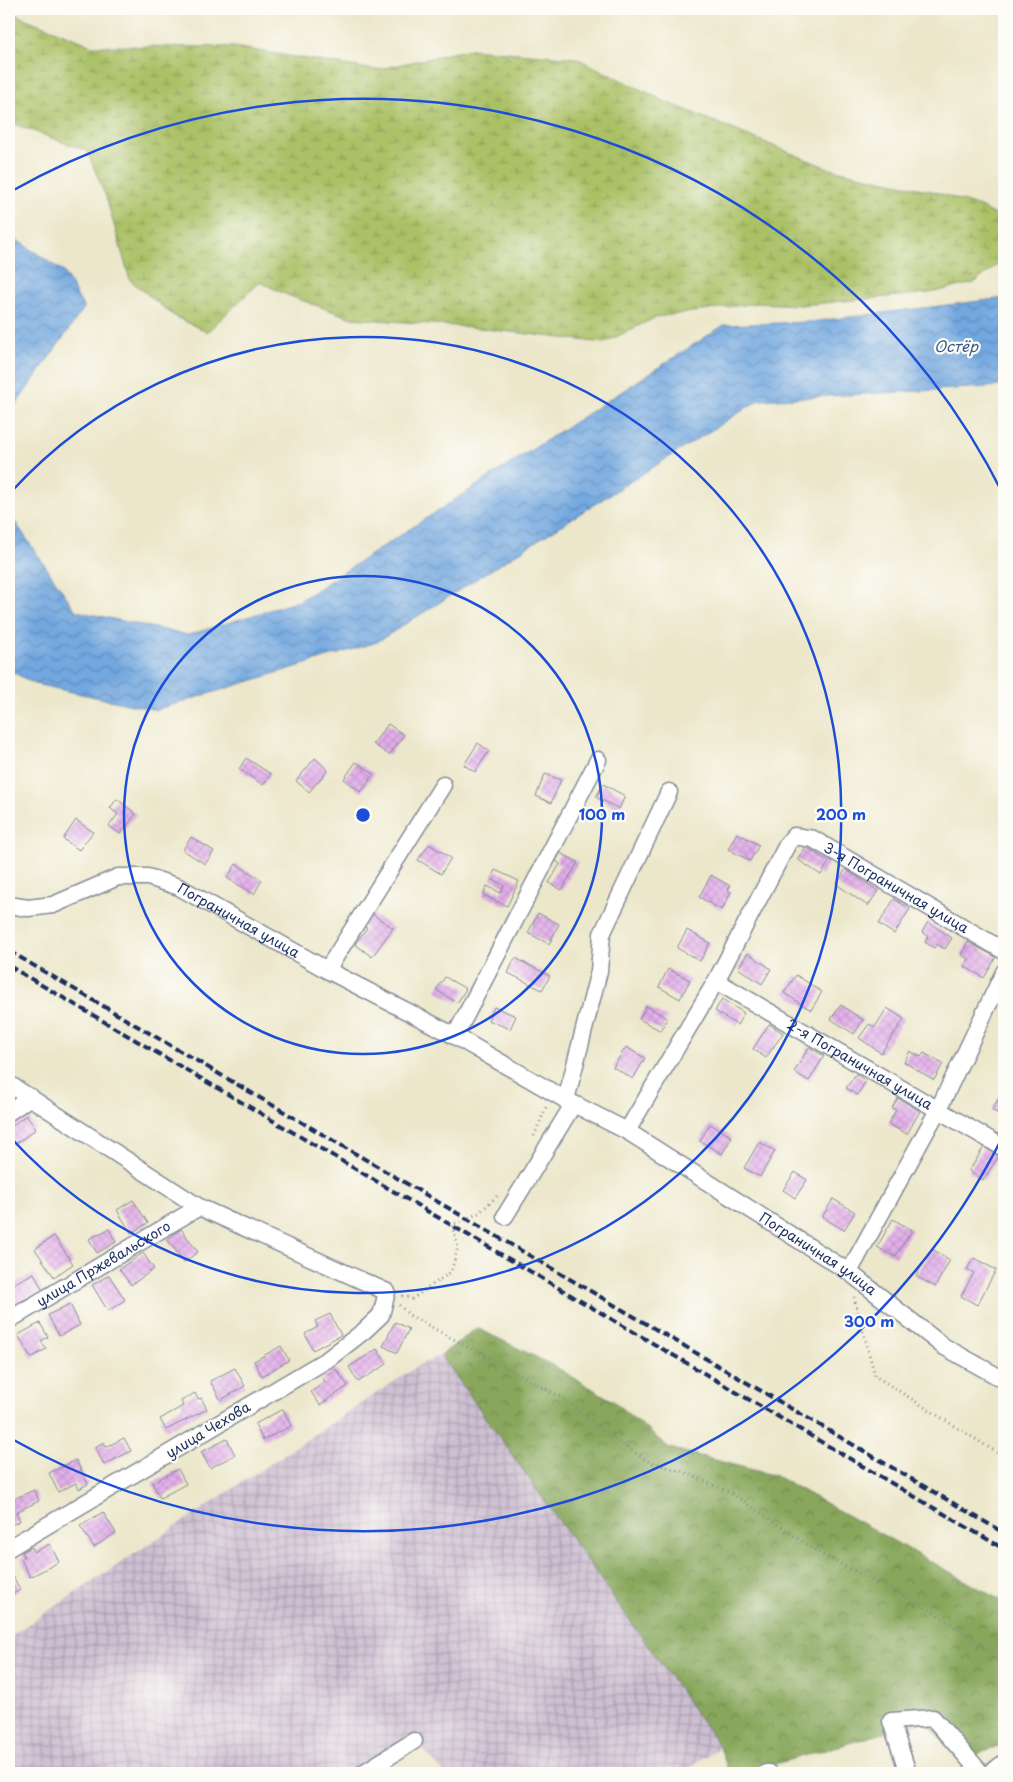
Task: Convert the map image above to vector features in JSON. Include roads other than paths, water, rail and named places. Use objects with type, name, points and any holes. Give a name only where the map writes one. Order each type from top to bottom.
[{"type":"street","points":[[455,1036],[598,760]]},
{"type":"street","points":[[327,970],[443,786]]},
{"type":"street","points":[[505,1216],[571,1108],[559,1096],[599,971],[602,934],[669,792]]},
{"type":"street","name":"3-я Пограничная улица","points":[[716,981],[788,842],[794,836],[813,839],[1004,951]]},
{"type":"street","name":"Пограничная улица","points":[[9,905],[28,908],[53,905],[118,877],[148,877],[179,887],[327,970],[455,1036],[559,1096],[627,1131],[848,1272],[943,1346],[1004,1380]]},
{"type":"street","points":[[848,1272],[939,1108],[1004,972]]},
{"type":"street","points":[[627,1131],[716,981]]},
{"type":"street","name":"2-я Пограничная улица","points":[[716,981],[939,1108],[1004,1148]]},
{"type":"street","points":[[9,1084],[199,1208]]},
{"type":"street","points":[[9,1112],[31,1097]]},
{"type":"street","name":"улица Чехова","points":[[9,1548],[328,1359],[364,1332],[381,1315],[386,1292],[199,1208]]},
{"type":"street","name":"улица Пржевальского","points":[[9,1320],[199,1208]]},
{"type":"street","points":[[908,1773],[891,1721],[933,1718],[981,1773]]},
{"type":"street","points":[[363,1773],[414,1741]]},
{"type":"street","points":[[990,1773],[1004,1764]]},
{"type":"water","points":[[9,235],[63,271],[84,308],[10,413],[9,437]]},
{"type":"water","name":"Остёр","points":[[1004,298],[1004,386],[759,400],[377,642],[156,710],[35,684],[9,670],[9,513],[76,611],[188,635],[299,601],[724,325],[810,322]]},
{"type":"railway","points":[[9,951],[1004,1533]]},
{"type":"railway","points":[[9,966],[1004,1549]]}]
